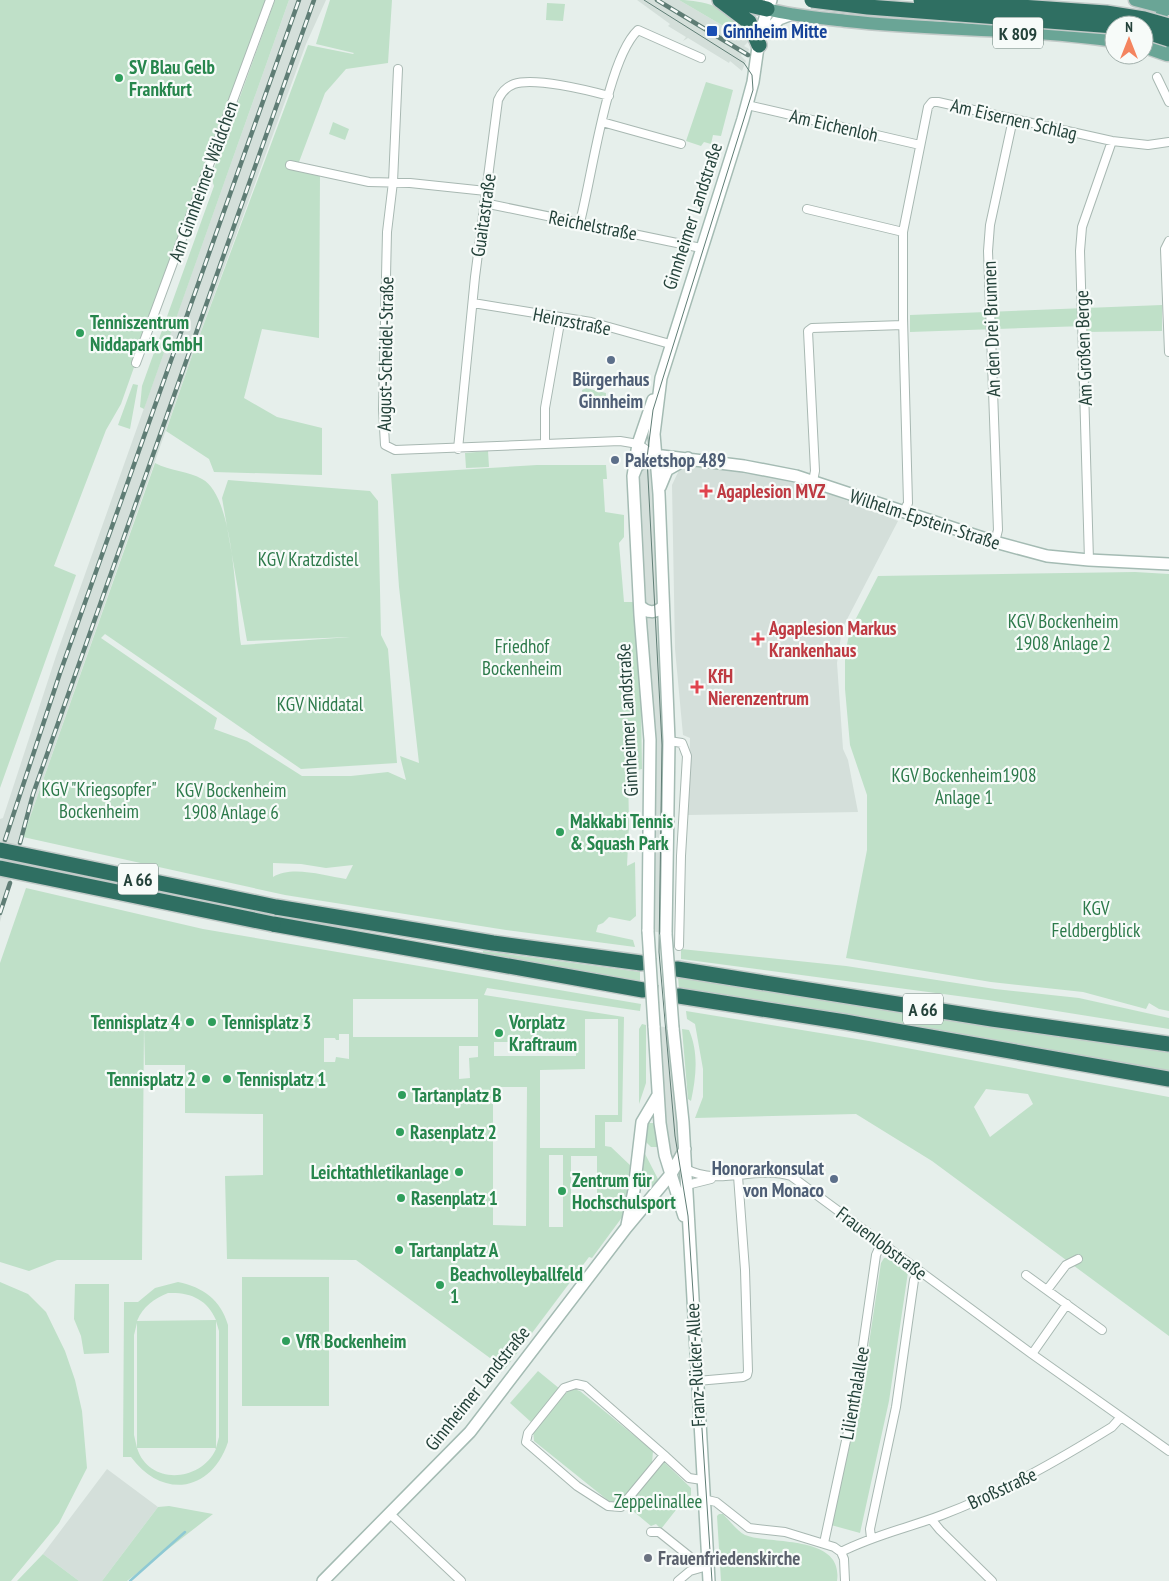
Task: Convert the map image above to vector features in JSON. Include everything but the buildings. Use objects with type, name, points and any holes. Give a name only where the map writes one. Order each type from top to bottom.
[{"type":"highway","points":[[720,0],[749,22],[762,39]]},
{"type":"highway","points":[[728,0],[770,5]]},
{"type":"highway","points":[[812,0],[868,7],[1104,25]]},
{"type":"highway","points":[[921,0],[1106,13],[1144,19],[1169,26]]},
{"type":"highway","points":[[1154,38],[1168,49]]},
{"type":"highway","name":"A 66","points":[[0,850],[276,907],[493,943],[641,963]]},
{"type":"highway","name":"A 66","points":[[0,868],[273,924],[643,990]]},
{"type":"highway","name":"A 66","points":[[677,969],[992,1020],[1169,1044]]},
{"type":"highway","name":"A 66","points":[[679,996],[845,1022],[1131,1074],[1169,1079]]},
{"type":"highway","points":[[1131,1074],[1169,1086]]},
{"type":"main road","points":[[1135,0],[1166,5],[1158,35],[1168,49]]},
{"type":"main road","name":"Ginnheimer Landstraße","points":[[681,1186],[671,1174],[661,1131],[658,1095],[648,931],[650,748],[633,476],[638,444],[661,378],[670,344],[747,105],[770,5]]},
{"type":"main road","name":"K 809","points":[[770,5],[792,14],[898,26],[1039,34],[1104,40]]},
{"type":"main road","points":[[762,39],[779,19],[792,14]]},
{"type":"main road","name":"K 809","points":[[898,26],[942,18]]},
{"type":"main road","points":[[1154,48],[1168,49]]},
{"type":"main road","name":"Ginnheimer Landstraße","points":[[323,1581],[470,1432],[626,1228],[671,1174],[685,1149],[666,934],[669,741],[659,494],[654,455],[655,415],[661,378]]},
{"type":"main road","points":[[633,476],[638,466],[654,455]]},
{"type":"main road","name":"Wilhelm-Epstein-Straße","points":[[654,455],[763,469],[813,481],[996,542],[1047,556],[1169,564]]},
{"type":"main road","points":[[659,494],[665,472],[688,458]]},
{"type":"main road","points":[[640,606],[651,612],[658,611],[663,606]]},
{"type":"main road","name":"Ginnheimer Landstraße","points":[[626,1228],[636,1175],[642,1122],[658,1095]]},
{"type":"main road","name":"Franz-Rücker-Allee","points":[[685,1149],[686,1169],[681,1186],[688,1238],[697,1381],[703,1498],[703,1568],[708,1581]]},
{"type":"main road","points":[[636,1175],[643,1191],[648,1194],[681,1186]]},
{"type":"street","name":"Am Ginnheimer Wäldchen","points":[[136,363],[270,0]]},
{"type":"street","points":[[580,222],[602,122],[624,47],[638,30],[701,58]]},
{"type":"street","points":[[393,182],[398,69]]},
{"type":"street","points":[[1157,77],[1169,102]]},
{"type":"street","name":"Guaitastraße","points":[[458,449],[484,203],[496,106],[500,94],[508,87],[521,82],[576,88],[609,96]]},
{"type":"street","points":[[397,86],[407,88]]},
{"type":"street","name":"Am Eisernen Schlag","points":[[904,511],[908,503],[903,325],[903,232],[928,107],[932,102],[1112,141],[1148,145],[1169,142]]},
{"type":"street","name":"Am Eichenloh","points":[[747,105],[920,145]]},
{"type":"street","name":"An den Drei Brunnen","points":[[996,542],[998,530],[988,252],[990,225],[1012,119]]},
{"type":"street","points":[[602,122],[681,144]]},
{"type":"street","name":"Am Großen Berge","points":[[1089,560],[1080,251],[1082,227],[1112,141]]},
{"type":"street","points":[[290,165],[369,182],[393,182],[486,191]]},
{"type":"street","name":"August-Scheidel-Straße","points":[[393,182],[388,232],[383,438],[387,448],[395,450],[458,449],[613,441],[638,444],[654,455]]},
{"type":"street","name":"Reichelstraße","points":[[484,203],[701,248]]},
{"type":"street","points":[[808,209],[903,232]]},
{"type":"street","points":[[1169,241],[1165,248],[1169,352]]},
{"type":"street","name":"Heinzstraße","points":[[473,303],[591,322],[670,344]]},
{"type":"street","points":[[545,444],[545,408],[561,317]]},
{"type":"street","points":[[813,481],[815,471],[808,331],[812,328],[903,325]]},
{"type":"street","points":[[669,741],[682,743],[687,756],[681,856],[679,946]]},
{"type":"street","name":"Frauenlobstraße","points":[[686,1169],[696,1174],[718,1177],[771,1173],[791,1176],[1032,1354],[1169,1451]]},
{"type":"street","points":[[697,1381],[743,1377],[747,1375],[748,1371],[745,1270],[738,1176]]},
{"type":"street","name":"Frauenlobstraße","points":[[681,1186],[718,1177]]},
{"type":"street","name":"Lilienthalallee","points":[[824,1543],[856,1394],[876,1255],[881,1244]]},
{"type":"street","points":[[1047,1290],[1066,1265],[1078,1259]]},
{"type":"street","points":[[841,1552],[871,1538],[870,1529],[896,1407],[914,1280],[919,1271]]},
{"type":"street","points":[[1026,1275],[1102,1330]]},
{"type":"street","points":[[1032,1354],[1067,1304]]},
{"type":"street","points":[[664,1455],[626,1503],[621,1508],[614,1508],[577,1486],[529,1446],[526,1437],[564,1388],[581,1385],[606,1403],[664,1455],[689,1478],[702,1480]]},
{"type":"street","name":"Broßstraße","points":[[871,1538],[931,1519],[1033,1475],[1112,1427],[1121,1417]]},
{"type":"street","points":[[703,1498],[716,1502],[749,1528],[785,1532],[824,1543],[841,1552],[846,1568],[845,1581]]},
{"type":"street","points":[[390,1514],[461,1581]]},
{"type":"street","points":[[931,1519],[992,1581]]},
{"type":"street","points":[[651,1532],[660,1532],[703,1568],[678,1581]]},
{"type":"shaded area","points":[[289,0],[326,0],[306,44],[193,353],[23,837],[0,922],[0,819],[3,818],[56,656]]},
{"type":"shaded area","points":[[637,0],[679,0],[749,41],[744,46],[749,49],[747,57],[742,54],[741,56],[746,61],[742,71],[730,61],[729,63],[688,38],[683,41],[686,37],[668,26],[670,24]]},
{"type":"shaded area","points":[[649,466],[653,480],[660,605],[652,608],[646,604],[638,472],[642,468]]},
{"type":"shaded area","name":"Agaplesion Markus Krankenhaus","points":[[705,466],[800,482],[898,521],[842,629],[837,663],[843,749],[848,760],[858,812],[688,815],[690,738],[683,735],[675,649],[672,485],[680,468]]},
{"type":"shaded area","points":[[643,613],[661,615],[665,708],[662,933],[652,931]]},
{"type":"shaded area","points":[[659,1026],[669,1028],[681,1145],[672,1162],[667,1138]]},
{"type":"shaded area","points":[[107,1469],[158,1507],[102,1581],[79,1581],[43,1554]]},
{"type":"green space","points":[[0,0],[268,0],[223,116],[121,404],[106,430],[54,566],[76,575],[0,788]]},
{"type":"green space","points":[[275,0],[289,0],[144,409],[140,407],[142,386],[214,186],[211,177]]},
{"type":"green space","points":[[330,0],[392,0],[388,63],[346,69],[325,93],[296,170],[320,176],[319,338],[262,329],[244,398],[277,417],[322,428],[322,475],[214,472],[209,459],[166,431],[193,353],[308,45],[354,53],[316,44]]},
{"type":"green space","points":[[679,0],[707,4],[738,18],[746,23],[737,32],[749,41]]},
{"type":"green space","points":[[547,3],[565,4],[563,21],[546,20]]},
{"type":"green space","points":[[706,82],[733,90],[721,136],[713,135],[711,144],[704,142],[701,146],[686,141]]},
{"type":"green space","points":[[333,122],[349,129],[345,140],[329,134]]},
{"type":"green space","points":[[1162,305],[1162,331],[1085,332],[1085,326],[910,332],[910,315]]},
{"type":"green space","points":[[133,384],[138,385],[130,429],[118,425]]},
{"type":"green space","points":[[586,388],[606,393],[606,402],[584,400],[582,390]]},
{"type":"green space","points":[[488,451],[489,467],[466,468],[465,453]]},
{"type":"green space","points":[[155,463],[202,479],[213,490],[222,507],[227,529],[222,498],[228,480],[370,491],[378,501],[381,635],[388,649],[397,763],[301,769],[105,634],[101,638],[217,718],[214,729],[247,741],[302,776],[351,776],[388,772],[406,780],[400,756],[419,763],[399,587],[391,474],[537,465],[606,465],[607,479],[603,479],[605,512],[624,515],[624,537],[619,543],[624,602],[633,602],[641,703],[642,769],[628,772],[629,825],[627,866],[635,862],[636,916],[630,921],[609,917],[598,925],[596,932],[633,940],[635,947],[506,930],[285,895],[23,837]],"holes":[[[232,553],[247,641],[350,637],[241,645]],[[273,863],[301,864],[326,868],[353,865],[346,879],[299,872],[289,872],[273,877]]]},
{"type":"green space","points":[[1135,572],[1169,574],[1169,1011],[1159,1009],[1149,1003],[1146,1009],[1083,992],[991,982],[846,958],[867,850],[867,795],[850,745],[845,689],[845,654],[850,630],[878,576]]},
{"type":"green space","points":[[26,888],[203,929],[641,1004],[640,1011],[487,988],[484,995],[624,1017],[622,1122],[605,1122],[605,1146],[611,1147],[631,1166],[630,1192],[623,1216],[592,1258],[589,1257],[505,1369],[356,1260],[227,1259],[225,1176],[263,1175],[263,1114],[185,1113],[185,1065],[145,1065],[144,1026],[142,1260],[57,1260],[29,1271],[0,1262],[0,963]],"holes":[[[353,999],[478,999],[478,1037],[353,1037]],[[585,1019],[618,1019],[618,1115],[595,1115],[595,1148],[540,1148],[540,1070],[585,1069]],[[339,1034],[349,1034],[349,1059],[336,1057],[335,1062],[324,1062],[324,1038],[335,1038],[339,1040]],[[494,1042],[576,1042],[576,1056],[494,1056]],[[459,1046],[478,1046],[478,1057],[469,1058],[470,1078],[459,1079]],[[493,1087],[527,1087],[526,1226],[493,1225]],[[549,1155],[563,1155],[563,1227],[549,1227]],[[571,1156],[597,1156],[597,1206],[571,1206]]]},
{"type":"green space","points":[[681,949],[846,966],[995,989],[1079,998],[1169,1018],[1169,1029],[988,1000],[681,959]]},
{"type":"green space","points":[[483,951],[640,972],[640,982],[483,953]]},
{"type":"green space","points":[[678,977],[1056,1036],[1169,1051],[1169,1073],[679,989]]},
{"type":"green space","points":[[686,1011],[869,1041],[1169,1097],[1169,1336],[932,1161],[856,1114],[695,1118],[703,1097],[703,1069],[695,1024],[687,1019]],"holes":[[[986,1089],[1028,1094],[1033,1104],[990,1137],[974,1107]]]},
{"type":"green space","points":[[642,1024],[646,1025],[646,1083],[639,1104],[639,1029]]},
{"type":"green space","points":[[682,1029],[689,1030],[694,1048],[695,1074],[691,1101],[688,1099]]},
{"type":"green space","points":[[647,1123],[656,1123],[660,1147],[651,1147],[642,1138]]},
{"type":"green space","points":[[642,1148],[658,1179],[651,1188],[644,1187],[641,1184]]},
{"type":"green space","points":[[884,1258],[892,1258],[908,1272],[889,1401],[860,1533],[831,1525],[861,1397],[881,1263]]},
{"type":"green space","name":"VfR Bockenheim","points":[[242,1277],[329,1277],[329,1406],[242,1406]]},
{"type":"green space","points":[[0,1282],[28,1294],[46,1312],[65,1351],[75,1380],[82,1411],[87,1468],[59,1523],[11,1581],[0,1581]]},
{"type":"green space","points":[[178,1282],[203,1291],[221,1308],[228,1325],[228,1442],[220,1459],[210,1472],[198,1480],[185,1484],[171,1484],[157,1480],[143,1471],[131,1457],[123,1457],[124,1302],[138,1302],[155,1288]],"holes":[[[168,1293],[184,1294],[203,1302],[216,1320],[137,1321],[146,1307]],[[216,1321],[219,1331],[219,1437],[216,1448]],[[137,1323],[137,1448],[134,1435],[134,1335]],[[137,1448],[215,1448],[209,1460],[199,1468],[188,1473],[175,1475],[163,1474],[152,1469],[143,1460]]]},
{"type":"green space","points":[[75,1284],[109,1284],[109,1353],[84,1354],[81,1336],[74,1319]]},
{"type":"green space","points":[[538,1371],[560,1389],[531,1422],[510,1403]]},
{"type":"green space","points":[[574,1389],[580,1391],[653,1451],[652,1463],[623,1499],[618,1502],[610,1502],[534,1441],[533,1430],[568,1391]]},
{"type":"green space","name":"Zeppelinallee","points":[[664,1462],[691,1488],[691,1507],[683,1501],[661,1529],[656,1524],[651,1526],[627,1506]]},
{"type":"green space","points":[[169,1506],[213,1514],[127,1581],[102,1581],[158,1507]]},
{"type":"green space","name":"Zeppelinallee","points":[[723,1514],[745,1535],[818,1548],[829,1555],[836,1566],[837,1581],[721,1581],[717,1516]]},
{"type":"green space","points":[[43,1554],[79,1581],[17,1581]]},
{"type":"waterway","points":[[130,1581],[185,1532]]},
{"type":"tunnel","points":[[641,963],[677,969]]},
{"type":"tunnel","points":[[643,990],[679,996]]},
{"type":"tram line","points":[[644,0],[744,63],[752,75],[753,90],[653,410],[647,458],[662,745],[659,952],[675,1136],[688,1216],[712,1581]]},
{"type":"railway","points":[[5,840],[60,673],[299,0]]},
{"type":"railway","points":[[20,843],[33,794],[314,0]]},
{"type":"railway","points":[[657,0],[748,55]]},
{"type":"railway","points":[[0,913],[10,883]]},
{"type":"place","name":"Ginnheim Mitte","points":[[712,31]]},
{"type":"place","name":"SV Blau Gelb Frankfurt","points":[[119,78]]},
{"type":"place","name":"Tenniszentrum Niddapark GmbH","points":[[80,333]]},
{"type":"place","name":"Bürgerhaus Ginnheim","points":[[611,360]]},
{"type":"place","name":"Paketshop 489","points":[[615,460]]},
{"type":"place","name":"Agaplesion MVZ","points":[[706,491]]},
{"type":"place","name":"Agaplesion Markus Krankenhaus","points":[[758,639]]},
{"type":"place","name":"KfH Nierenzentrum","points":[[697,687]]},
{"type":"place","name":"Makkabi Tennis & Squash Park","points":[[560,832]]},
{"type":"place","name":"Tennisplatz 4","points":[[190,1022]]},
{"type":"place","name":"Tennisplatz 3","points":[[212,1022]]},
{"type":"place","name":"Vorplatz Kraftraum","points":[[499,1033]]},
{"type":"place","name":"Tennisplatz 2","points":[[206,1079]]},
{"type":"place","name":"Tennisplatz 1","points":[[227,1079]]},
{"type":"place","name":"Tartanplatz B","points":[[402,1095]]},
{"type":"place","name":"Rasenplatz 2","points":[[400,1132]]},
{"type":"place","name":"Leichtathletikanlage","points":[[459,1172]]},
{"type":"place","name":"Honorarkonsulat von Monaco","points":[[834,1179]]},
{"type":"place","name":"Zentrum für Hochschulsport","points":[[562,1191]]},
{"type":"place","name":"Rasenplatz 1","points":[[401,1198]]},
{"type":"place","name":"Tartanplatz A","points":[[399,1250]]},
{"type":"place","name":"Beachvolleyballfeld 1","points":[[440,1285]]},
{"type":"place","name":"VfR Bockenheim","points":[[286,1341]]},
{"type":"place","name":"Frauenfriedenskirche","points":[[648,1558]]},
{"type":"park label","name":"KGV Kratzdistel","points":[[308,559]]},
{"type":"park label","name":"KGV Bockenheim 1908 Anlage 2","points":[[1063,632]]},
{"type":"park label","name":"Friedhof Bockenheim","points":[[522,657]]},
{"type":"park label","name":"KGV Niddatal","points":[[320,704]]},
{"type":"park label","name":"KGV Bockenheim1908 Anlage 1","points":[[964,786]]},
{"type":"park label","name":"KGV \"Kriegsopfer\" Bockenheim","points":[[99,800]]},
{"type":"park label","name":"KGV Bockenheim 1908 Anlage 6","points":[[231,801]]},
{"type":"park label","name":"KGV Feldbergblick","points":[[1096,919]]}]
